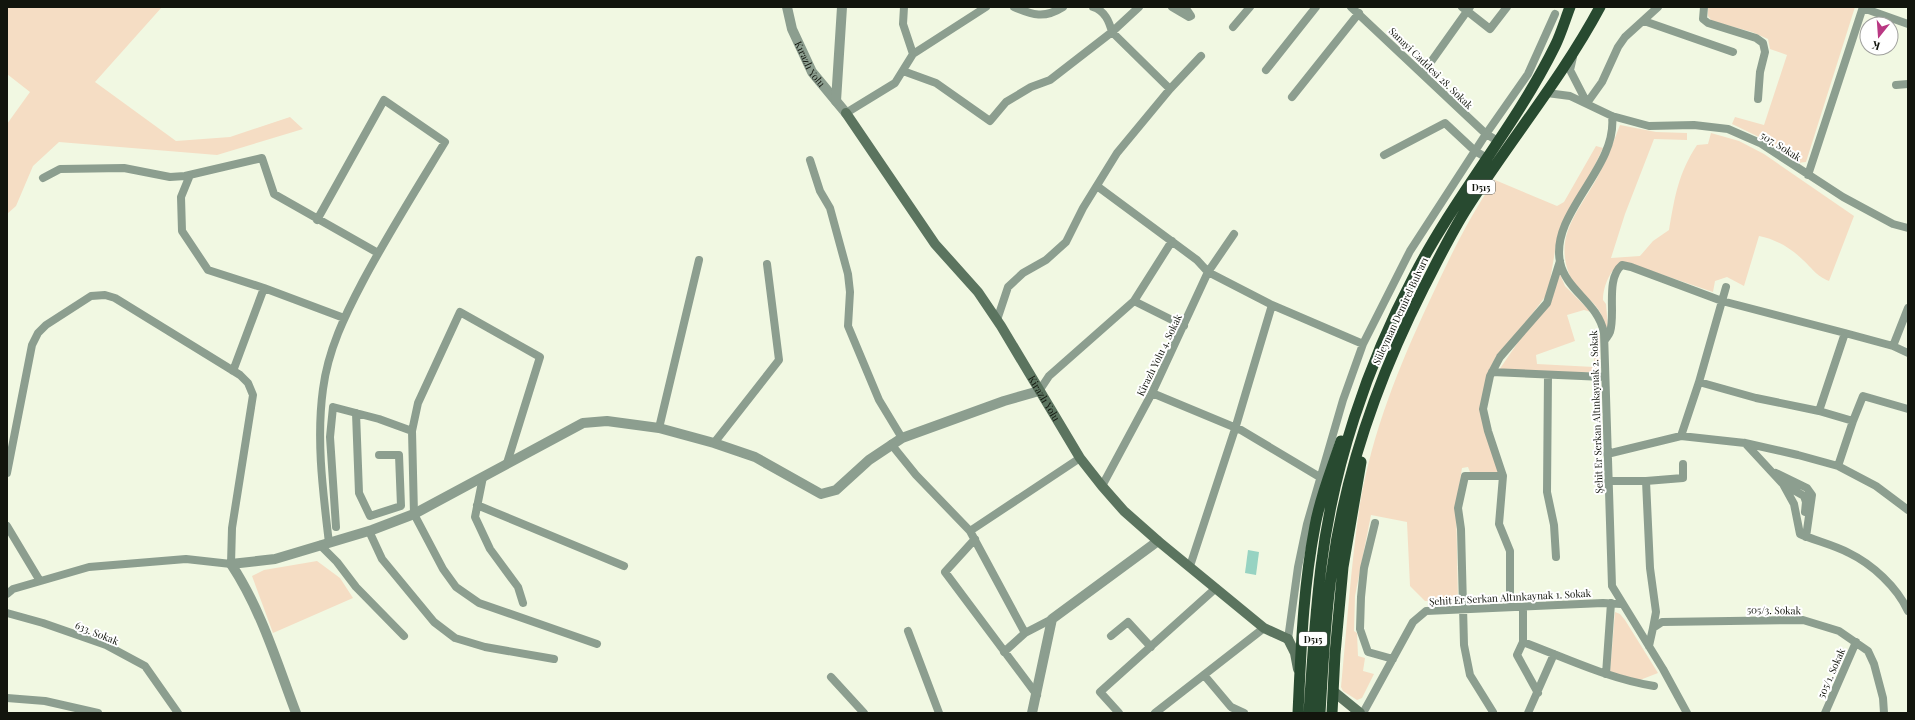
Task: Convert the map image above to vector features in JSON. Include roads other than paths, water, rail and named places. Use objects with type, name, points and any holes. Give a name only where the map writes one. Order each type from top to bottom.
[{"type":"highway","name":"Süleyman Demirel Bulvarı","points":[[1309,713],[1312,649],[1326,567],[1336,487],[1357,412],[1391,325],[1414,276],[1438,234],[1524,101],[1555,46],[1570,7]]},
{"type":"highway","name":"Süleyman Demirel Bulvarı","points":[[1320,713],[1326,613],[1326,567],[1370,411],[1404,327],[1449,238],[1468,206],[1574,52],[1600,7]]},
{"type":"highway","points":[[1298,713],[1302,623],[1315,524],[1324,479],[1380,333],[1411,270],[1438,234]]},
{"type":"highway","points":[[1332,713],[1332,691],[1343,567],[1362,460],[1385,386],[1404,339],[1432,281],[1449,238]]},
{"type":"main road","name":"Kirazlı Yolu","points":[[846,113],[935,244],[978,292],[997,320],[1080,458],[1102,486],[1124,511],[1158,541],[1264,628],[1288,639]]},
{"type":"main road","points":[[1300,676],[1295,654],[1288,639],[1298,633],[1302,623]]},
{"type":"main road","points":[[1332,691],[1361,713]]},
{"type":"street","name":"Kırazlı Yolu","points":[[787,7],[792,29],[812,72],[846,113]]},
{"type":"street","points":[[836,101],[842,7]]},
{"type":"street","points":[[904,7],[903,24],[913,54]]},
{"type":"street","points":[[846,113],[895,83],[913,54],[986,7]]},
{"type":"street","points":[[1014,7],[1038,16],[1055,12],[1063,7]]},
{"type":"street","points":[[1093,7],[1099,9],[1108,20],[1112,32],[1170,89]]},
{"type":"street","points":[[903,71],[936,83],[990,121],[1006,102],[1032,87],[1050,80],[1112,32],[1139,7]]},
{"type":"street","points":[[1172,7],[1186,16],[1191,16],[1184,7]]},
{"type":"street","points":[[1233,27],[1250,7]]},
{"type":"street","points":[[1266,70],[1316,7]]},
{"type":"street","name":"Sanayi Caddesi 28. Sokak","points":[[1351,7],[1423,73],[1486,134],[1498,141]]},
{"type":"street","points":[[1423,73],[1467,8],[1490,28],[1507,7]]},
{"type":"street","points":[[1574,52],[1570,70],[1587,103],[1602,82],[1618,47],[1625,37],[1658,7]]},
{"type":"street","points":[[1704,7],[1703,19],[1708,23],[1756,38],[1763,43],[1765,52],[1760,72],[1758,99]]},
{"type":"street","points":[[1808,174],[1863,7],[1908,24]]},
{"type":"street","points":[[1292,97],[1359,13]]},
{"type":"street","points":[[1288,639],[1298,567],[1307,524],[1324,479],[1363,344],[1410,251],[1486,134],[1528,74],[1555,14]]},
{"type":"street","points":[[1644,21],[1733,52]]},
{"type":"street","points":[[997,320],[1008,287],[1023,274],[1046,260],[1066,242],[1117,153],[1170,89],[1201,56]]},
{"type":"street","points":[[1896,85],[1908,84]]},
{"type":"street","name":"507. Sokak","points":[[1547,93],[1570,96],[1612,116],[1649,126],[1694,125],[1728,129],[1760,143],[1849,200],[1893,224],[1908,228]]},
{"type":"street","points":[[317,220],[384,100],[445,142],[378,253],[344,318],[329,359],[323,388],[320,427],[325,544],[356,587],[404,636]]},
{"type":"street","name":"Şehit Er Serkan Altınkaynak 2. Sokak","points":[[1612,116],[1614,130],[1609,143],[1596,172],[1578,201],[1564,228],[1561,240],[1560,261],[1565,275],[1579,293],[1592,306],[1602,322],[1605,340],[1604,377],[1612,586],[1621,604],[1649,646],[1687,713]]},
{"type":"street","points":[[1384,155],[1445,123],[1475,151],[1487,158]]},
{"type":"street","points":[[43,178],[60,169],[124,168],[170,177],[190,175],[262,158],[274,194],[317,220],[378,253]]},
{"type":"street","points":[[810,160],[820,191],[830,208],[848,274],[850,292],[848,326],[878,400],[902,438]]},
{"type":"street","points":[[190,175],[181,197],[182,231],[208,270],[264,288],[344,318]]},
{"type":"street","points":[[1097,186],[1197,260],[1208,272],[1272,305],[1363,344]]},
{"type":"street","name":"Kirazlı Yolu 4. Sokak","points":[[1102,486],[1152,393],[1208,272],[1234,234]]},
{"type":"street","points":[[7,594],[13,589],[89,567],[186,559],[231,564],[276,558],[369,531],[414,514],[583,423],[607,421],[659,428],[714,442],[755,457],[821,494],[836,490],[869,460],[902,438],[1004,401],[1039,391],[1049,376],[1134,301],[1172,241]]},
{"type":"street","points":[[659,428],[699,260]]},
{"type":"street","points":[[1510,607],[1510,551],[1499,524],[1503,476],[1488,432],[1483,409],[1492,372],[1500,357],[1547,304],[1560,261]]},
{"type":"street","points":[[714,442],[779,360],[767,264]]},
{"type":"street","points":[[1605,340],[1610,332],[1614,280],[1618,269],[1622,266],[1631,266],[1722,300],[1893,346],[1908,353]]},
{"type":"street","points":[[1681,436],[1699,382],[1726,286]]},
{"type":"street","points":[[233,371],[264,288]]},
{"type":"street","points":[[7,473],[32,345],[38,333],[46,325],[91,296],[105,295],[115,298],[233,371],[248,383],[253,395],[232,528],[231,564],[248,592],[296,713]]},
{"type":"street","points":[[1134,301],[1184,326]]},
{"type":"street","points":[[1190,566],[1235,429],[1272,305]]},
{"type":"street","points":[[1893,346],[1908,308]]},
{"type":"street","points":[[507,463],[540,357],[460,312],[418,403],[412,431],[414,514],[443,569],[456,587],[466,596],[479,603],[597,644]]},
{"type":"street","points":[[1819,411],[1845,333]]},
{"type":"street","points":[[1492,372],[1604,377]]},
{"type":"street","points":[[1548,375],[1547,492],[1554,525],[1556,557]]},
{"type":"street","points":[[1699,382],[1756,398],[1819,411],[1852,421]]},
{"type":"street","points":[[1152,393],[1235,429],[1241,430],[1324,479]]},
{"type":"street","points":[[1838,466],[1852,421],[1863,396],[1908,410]]},
{"type":"street","points":[[336,526],[330,437],[333,407],[379,419],[412,431]]},
{"type":"street","points":[[356,413],[359,492],[370,516],[401,506],[400,455],[380,455]]},
{"type":"street","points":[[1607,454],[1681,436],[1745,443],[1838,466],[1876,486],[1908,510]]},
{"type":"street","points":[[1745,443],[1783,484],[1794,504],[1800,534],[1849,553],[1872,567],[1895,591],[1908,611]]},
{"type":"street","points":[[891,444],[916,475],[976,539],[1025,634]]},
{"type":"street","points":[[970,531],[1080,458]]},
{"type":"street","points":[[1608,481],[1646,481],[1683,478],[1683,464]]},
{"type":"street","points":[[1770,470],[1807,488],[1810,491],[1812,501],[1804,536]]},
{"type":"street","points":[[1493,712],[1470,675],[1464,645],[1458,508],[1465,476],[1503,476]]},
{"type":"street","points":[[483,477],[475,517],[490,549],[518,587],[523,603]]},
{"type":"street","points":[[1646,481],[1650,568],[1656,612],[1649,646]]},
{"type":"street","points":[[1783,484],[1804,496],[1806,502],[1804,536]]},
{"type":"street","points":[[477,505],[624,566]]},
{"type":"street","points":[[1375,522],[1364,568],[1360,629],[1368,652],[1393,659]]},
{"type":"street","points":[[7,526],[40,581]]},
{"type":"street","points":[[369,531],[382,559],[434,622],[456,638],[485,647],[554,659]]},
{"type":"street","points":[[976,539],[945,572],[1036,695]]},
{"type":"street","points":[[1004,652],[1025,634],[1052,619],[1158,541]]},
{"type":"street","points":[[1119,713],[1100,692],[1216,588]]},
{"type":"street","points":[[1606,674],[1611,603]]},
{"type":"street","name":"Şehit Er Serkan Altınkaynak 1. Sokak","points":[[1361,713],[1413,622],[1426,611],[1611,603],[1621,604]]},
{"type":"street","points":[[1524,607],[1523,642],[1517,655],[1538,693]]},
{"type":"street","name":"633. Sokak","points":[[7,613],[43,623],[106,645],[145,666],[178,713]]},
{"type":"street","points":[[1032,713],[1052,619]]},
{"type":"street","name":"505/3. Sokak","points":[[1653,628],[1662,622],[1692,620],[1803,620],[1839,631],[1868,651],[1874,664],[1884,713]]},
{"type":"street","points":[[1111,636],[1128,622],[1151,647]]},
{"type":"street","points":[[1155,713],[1264,628]]},
{"type":"street","points":[[908,631],[938,713]]},
{"type":"street","points":[[1523,642],[1606,674],[1635,683],[1654,686]]},
{"type":"street","name":"505/1. Sokak","points":[[1825,713],[1856,642]]},
{"type":"street","points":[[1528,713],[1554,654]]},
{"type":"street","points":[[1204,675],[1230,710],[1244,713]]},
{"type":"street","points":[[832,677],[864,713]]},
{"type":"street","points":[[7,698],[45,701],[98,713]]},
{"type":"water","points":[[1248,550],[1259,552],[1256,575],[1245,573]]}]
